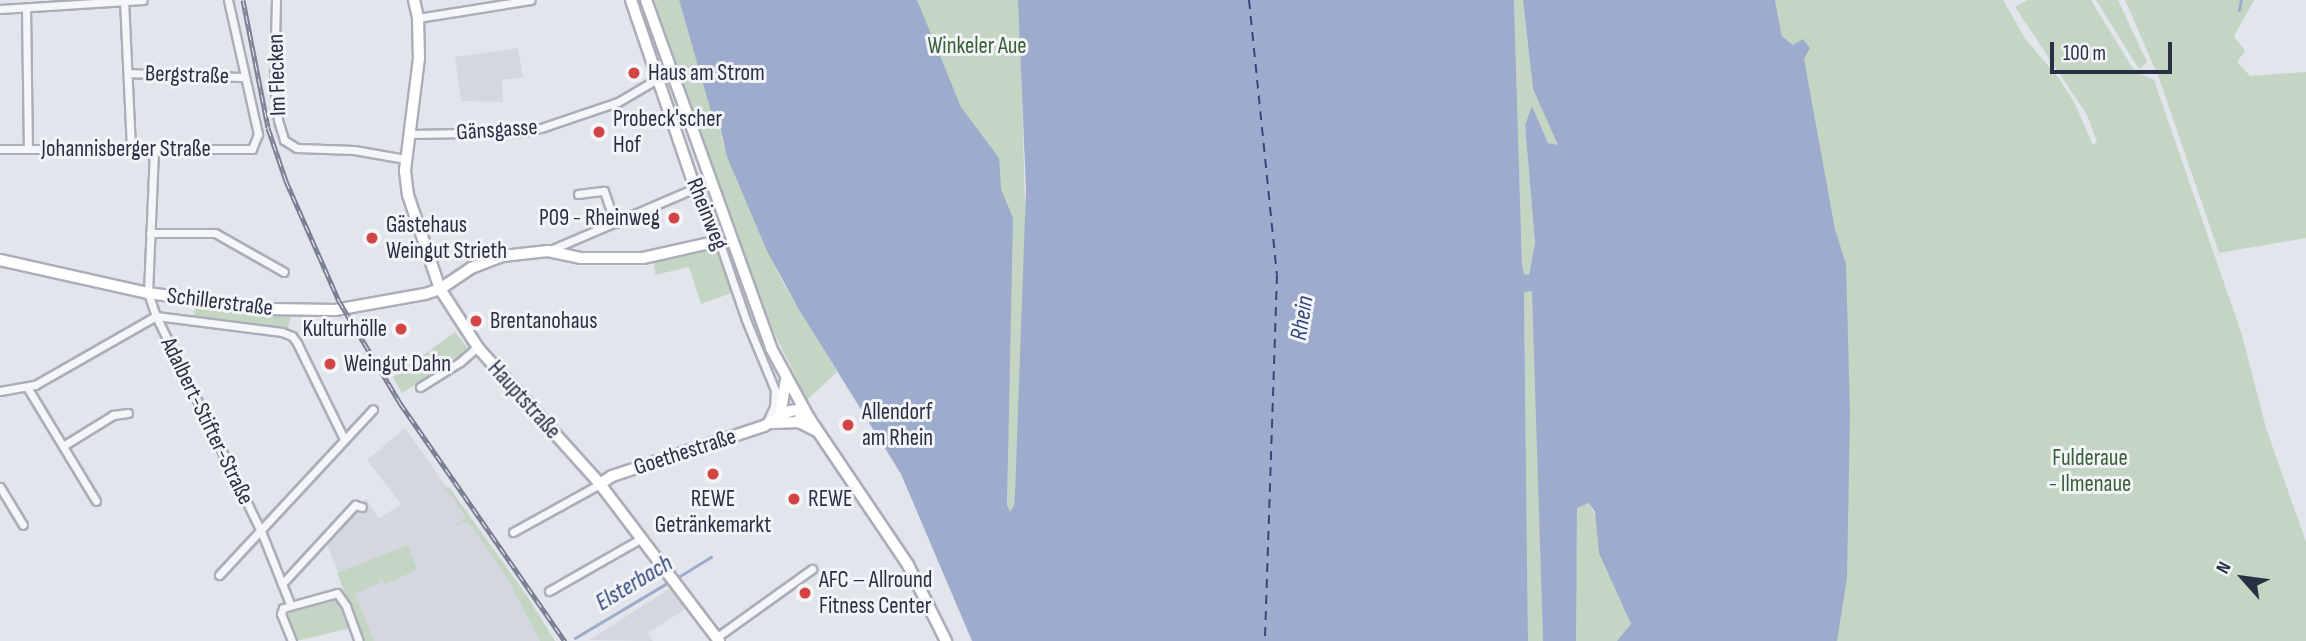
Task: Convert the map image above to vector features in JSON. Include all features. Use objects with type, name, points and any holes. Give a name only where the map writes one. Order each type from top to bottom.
[{"type":"main road","points":[[646,0],[760,322],[786,379],[817,431],[908,565],[946,641]]},
{"type":"street","points":[[124,0],[131,150]]},
{"type":"street","points":[[0,9],[58,3],[143,0]]},
{"type":"street","points":[[228,0],[244,77]]},
{"type":"street","name":"Im Flecken","points":[[276,0],[276,102],[284,140],[292,146],[354,150],[405,159]]},
{"type":"street","name":"Hauptstraße","points":[[414,0],[418,18],[419,58],[411,134],[405,159],[408,195],[440,289],[477,347],[600,484],[718,639]]},
{"type":"street","points":[[418,18],[531,0]]},
{"type":"street","name":"Rheinweg","points":[[631,0],[653,57],[657,79],[695,188],[719,241],[746,320],[775,390],[772,422]]},
{"type":"street","points":[[26,8],[28,149]]},
{"type":"street","name":"Bergstraße","points":[[129,73],[244,77]]},
{"type":"street","name":"Johannisberger Straße","points":[[0,149],[252,149],[258,134],[244,77]]},
{"type":"street","name":"Gänsgasse","points":[[411,134],[523,132],[541,128],[618,102],[657,79]]},
{"type":"street","name":"Adalbert-Stifter-Straße","points":[[155,150],[148,293],[156,316],[261,531],[290,604],[281,614],[292,641]]},
{"type":"street","points":[[548,251],[695,188]]},
{"type":"street","points":[[578,194],[601,189],[604,191],[615,223]]},
{"type":"street","points":[[150,233],[215,233],[284,271]]},
{"type":"street","name":"Schillerstraße","points":[[0,260],[148,293],[257,308],[327,310],[384,303],[440,289],[460,274],[492,259],[548,251],[580,258],[643,258],[719,241]]},
{"type":"street","points":[[0,391],[27,387],[156,316],[282,332],[292,336],[344,439]]},
{"type":"street","points":[[420,387],[460,362],[477,347]]},
{"type":"street","points":[[772,422],[786,379]]},
{"type":"street","points":[[27,387],[96,500]]},
{"type":"street","points":[[219,575],[373,409]]},
{"type":"street","points":[[772,422],[803,409]]},
{"type":"street","points":[[799,422],[803,409]]},
{"type":"street","points":[[63,446],[113,415],[128,413]]},
{"type":"street","points":[[772,422],[799,422],[817,431]]},
{"type":"street","name":"Goethestraße","points":[[600,484],[636,468],[772,422]]},
{"type":"street","points":[[513,532],[600,484]]},
{"type":"street","points":[[0,486],[23,526]]},
{"type":"street","points":[[282,584],[355,505],[362,506]]},
{"type":"street","points":[[550,591],[642,538]]},
{"type":"street","points":[[718,639],[812,569]]},
{"type":"street","points":[[290,604],[295,606],[337,593],[346,606],[359,641]]},
{"type":"shaded area","points":[[518,48],[523,77],[502,80],[503,102],[461,101],[455,57]]},
{"type":"shaded area","points":[[405,428],[524,596],[545,641],[364,641],[325,539],[366,499],[379,519],[401,504],[367,460]]},
{"type":"shaded area","points":[[671,588],[687,608],[648,633],[653,641],[589,640]]},
{"type":"green space","points":[[654,0],[679,0],[713,119],[719,122],[722,140],[737,181],[782,281],[837,372],[807,400],[756,288]]},
{"type":"green space","name":"Winkeler Aue","points":[[917,0],[1019,0],[1026,236],[1014,521],[1007,521],[1009,307]]},
{"type":"green space","points":[[1514,0],[1523,0],[1533,89],[1559,146],[1548,143],[1532,107],[1525,125],[1535,243],[1529,275],[1524,274],[1522,265]]},
{"type":"green space","name":"Fulderaue - Ilmenaue","points":[[1775,0],[2003,0],[2026,40],[2058,77],[2074,102],[2093,145],[2097,142],[2087,115],[2015,7],[2028,0],[2091,0],[2136,72],[2154,80],[2242,335],[2266,428],[2306,542],[2306,641],[1575,641],[1577,507],[1589,503],[1596,517],[1846,264],[1835,229],[1803,59],[1810,48],[1793,45],[1782,36]]},
{"type":"green space","points":[[2096,0],[2118,0],[2147,62],[2139,69]]},
{"type":"green space","points":[[2125,0],[2254,0],[2234,36],[2245,51],[2237,62],[2250,76],[2306,72],[2306,238],[2219,253],[2159,78]]},
{"type":"green space","points":[[719,247],[734,292],[701,304],[689,267],[655,275],[654,261]]},
{"type":"green space","points":[[1524,291],[1533,291],[1543,641],[1528,641]]},
{"type":"green space","points":[[195,306],[291,316],[288,328],[194,316]]},
{"type":"green space","points":[[455,332],[469,350],[402,393],[393,377]]},
{"type":"green space","points":[[449,487],[527,596],[555,641],[540,641],[509,581],[468,521],[453,527],[466,518],[448,491],[441,493]]},
{"type":"green space","points":[[408,545],[417,570],[385,584],[382,578],[378,579],[380,583],[355,594],[374,641],[364,641],[337,573]]},
{"type":"green space","points":[[330,599],[341,604],[351,628],[296,641],[287,620],[289,611]]},
{"type":"water","name":"Rhein","points":[[679,0],[917,0],[961,107],[999,158],[1001,189],[1013,218],[1007,505],[1010,512],[1014,506],[1015,493],[1026,190],[1018,0],[1514,0],[1522,265],[1524,274],[1529,275],[1535,243],[1525,125],[1532,106],[1548,143],[1558,145],[1533,89],[1523,0],[1775,0],[1782,36],[1793,45],[1803,39],[1810,48],[1804,59],[1835,229],[1846,264],[1850,413],[1847,578],[1837,641],[1617,641],[1631,624],[1599,553],[1595,512],[1589,503],[1577,508],[1576,641],[1543,641],[1532,291],[1524,292],[1528,641],[972,641],[901,474],[798,308],[767,251],[727,157],[719,122],[713,119]]},
{"type":"waterway","points":[[2239,10],[2241,0]]},
{"type":"waterway","name":"Elsterbach","points":[[675,579],[711,557]]},
{"type":"waterway","name":"Elsterbach","points":[[575,638],[669,582]]},
{"type":"ferry route","points":[[1249,0],[1277,275],[1265,641]]},
{"type":"railway","points":[[243,0],[268,128],[286,181],[339,301],[400,403],[565,641]]},
{"type":"place","name":"Haus am Strom","points":[[634,73]]},
{"type":"place","name":"Probeck'scher Hof","points":[[599,132]]},
{"type":"place","name":"P09 - Rheinweg","points":[[674,218]]},
{"type":"place","name":"Gästehaus Weingut Strieth","points":[[372,238]]},
{"type":"place","name":"Brentanohaus","points":[[476,321]]},
{"type":"place","name":"Kulturhölle","points":[[401,329]]},
{"type":"place","name":"Weingut Dahn","points":[[330,364]]},
{"type":"place","name":"Allendorf am Rhein","points":[[848,425]]},
{"type":"place","name":"REWE Getränkemarkt","points":[[713,474]]},
{"type":"place","name":"REWE","points":[[794,499]]},
{"type":"place","name":"AFC – Allround Fitness Center","points":[[805,593]]}]
